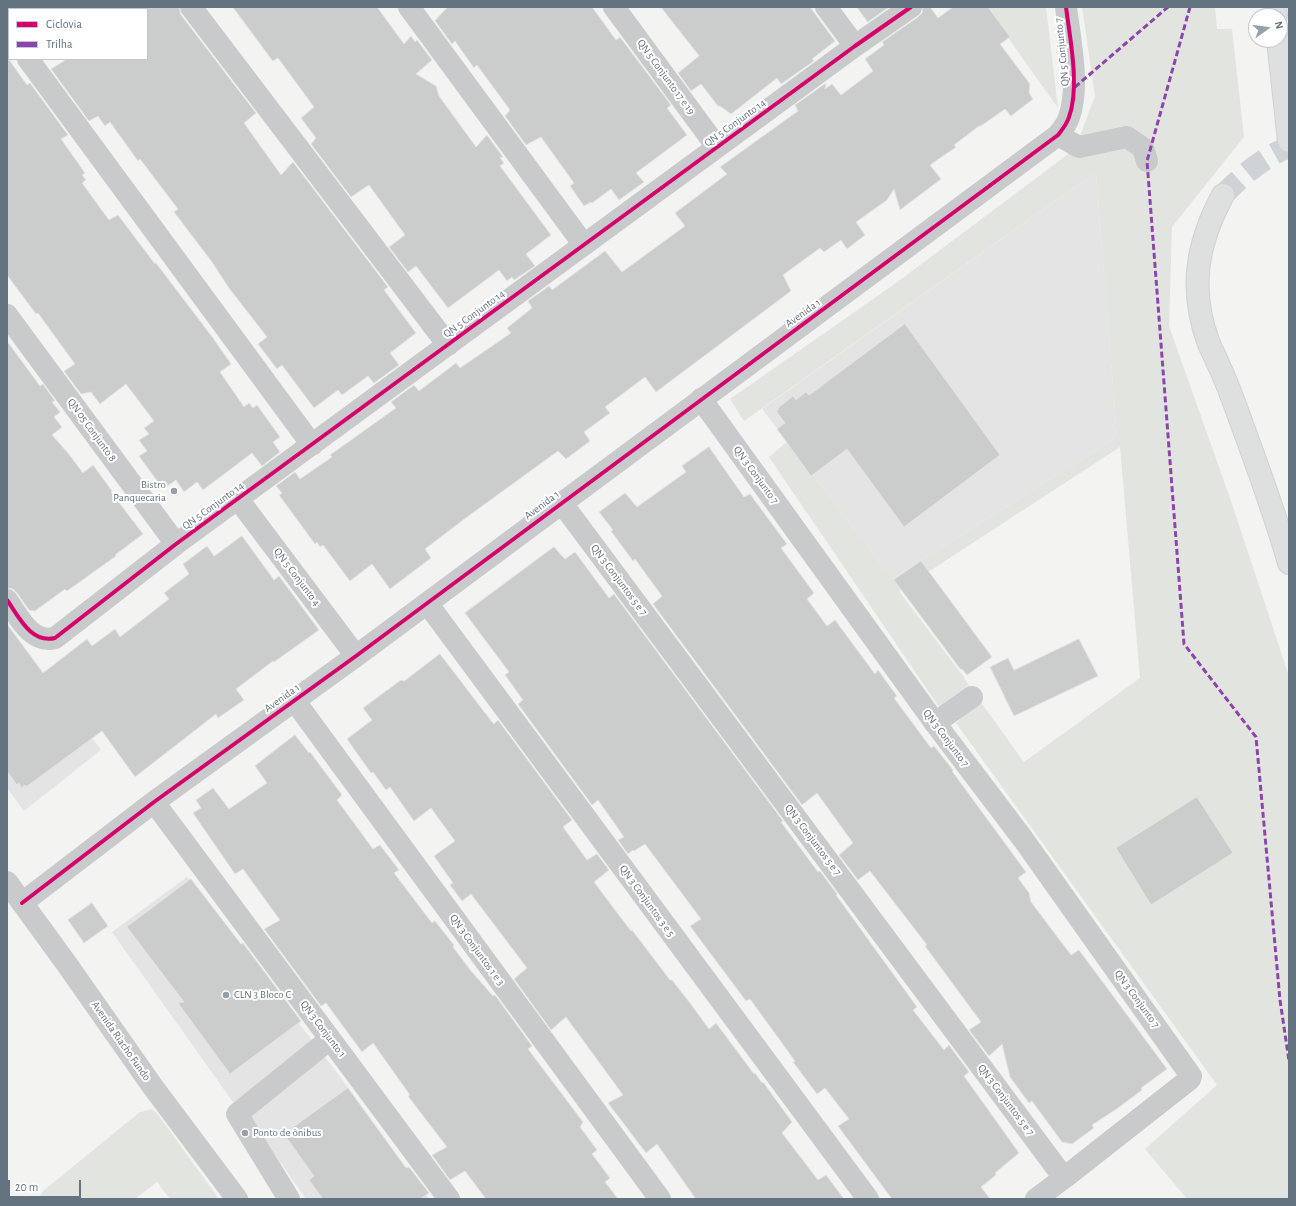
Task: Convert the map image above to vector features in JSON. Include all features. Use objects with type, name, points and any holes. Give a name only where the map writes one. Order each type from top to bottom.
[{"type":"highway","points":[[1279,48],[1289,141]]},
{"type":"highway","points":[[1223,196],[1205,233],[1200,254],[1197,284],[1202,323],[1209,345],[1222,373],[1255,460],[1289,563]]},
{"type":"street","points":[[191,7],[448,345]]},
{"type":"street","points":[[409,7],[584,245]]},
{"type":"street","name":"QN 5 Conjunto 17 e 19","points":[[614,7],[717,147]]},
{"type":"street","points":[[826,7],[855,46]]},
{"type":"street","name":"QN 5 Conjunto 14","points":[[7,600],[29,631],[40,638],[55,638],[176,544],[855,46],[911,7]]},
{"type":"street","name":"QN 5 Conjunto 7","points":[[1063,127],[1074,103],[1075,87],[1066,7]]},
{"type":"street","points":[[29,60],[312,445]]},
{"type":"street","points":[[1063,127],[1079,148],[1127,137],[1142,148],[1147,161]]},
{"type":"street","name":"Avenida 1","points":[[22,903],[154,802],[356,656],[1063,127]]},
{"type":"street","name":"QN 05 Conjunto 8","points":[[7,315],[176,544]]},
{"type":"street","name":"QN 3 Conjunto 7","points":[[701,399],[935,723],[1022,839],[1191,1076],[1190,1079],[1064,1178]]},
{"type":"street","name":"QN 5 Conjunto 4","points":[[238,499],[356,656]]},
{"type":"street","name":"QN 3 Conjuntos 5 e 7","points":[[561,502],[1064,1178]]},
{"type":"street","name":"QN 3 Conjuntos 3 e 5","points":[[427,603],[868,1199]]},
{"type":"street","points":[[935,723],[972,697]]},
{"type":"street","name":"QN 3 Conjuntos 1 e 3","points":[[294,700],[660,1199]]},
{"type":"street","name":"QN 3 Conjunto 1","points":[[154,802],[449,1199]]},
{"type":"street","name":"Avenida Riacho Fundo","points":[[7,882],[153,1087],[237,1199]]},
{"type":"street","points":[[289,1199],[237,1114],[330,1039]]},
{"type":"street","points":[[1036,1199],[1064,1178]]},
{"type":"shaded area","points":[[986,7],[1046,7],[1058,108]]},
{"type":"shaded area","points":[[1082,7],[1215,7],[1217,29],[1232,29],[1244,137],[1172,227],[1169,326],[1231,501],[1289,676],[1289,1199],[1187,1199],[1145,1149],[1217,1085],[956,723],[980,701],[1024,762],[1140,678],[1120,447],[899,591],[963,676],[971,689],[939,707],[769,457],[787,442],[892,579],[1117,437],[1096,172],[744,421],[730,399],[896,283],[1075,149],[1095,96]]},
{"type":"shaded area","points":[[1096,172],[1117,437],[892,579],[762,409]]},
{"type":"shaded area","points":[[7,624],[101,750],[24,811],[7,788]]},
{"type":"shaded area","points":[[187,877],[341,1078],[429,1199],[306,1199],[269,1146],[265,1147],[112,932]]},
{"type":"shaded area","points":[[152,1109],[159,1116],[219,1199],[170,1199],[157,1182],[135,1199],[38,1199],[43,1191],[140,1112]]},
{"type":"building","points":[[179,7],[181,15],[256,113],[244,123],[281,175],[293,162],[388,287],[384,290],[416,333],[390,353],[399,365],[374,383],[368,376],[342,395],[338,390],[314,408],[282,365],[277,369],[258,344],[267,337],[229,288],[212,262],[174,212],[178,209],[140,159],[138,161],[110,122],[105,126],[98,116],[89,121],[51,69],[65,60],[148,60],[147,8]]},
{"type":"building","points":[[233,7],[377,7],[404,44],[411,36],[415,42],[417,40],[432,60],[416,74],[436,86],[439,96],[476,147],[487,135],[503,157],[500,158],[504,163],[500,166],[551,235],[526,254],[535,266],[514,280],[512,277],[507,281],[499,270],[448,308],[416,266],[408,272],[389,247],[405,235],[369,185],[351,197],[311,144],[316,138],[301,118],[314,107],[278,58],[273,61]]},
{"type":"building","points":[[448,7],[592,7],[616,40],[620,37],[671,105],[667,108],[687,135],[636,173],[644,182],[619,200],[611,189],[592,203],[591,202],[584,206],[570,186],[574,183],[541,137],[526,145],[505,116],[510,110],[477,65],[474,68],[455,41],[452,44],[435,21]]},
{"type":"building","points":[[661,7],[810,7],[835,41],[812,59],[814,61],[781,84],[777,78],[731,114],[718,106],[701,84],[691,91],[678,73],[699,56]]},
{"type":"building","points":[[857,7],[889,7],[868,22]]},
{"type":"building","points":[[923,7],[930,7],[938,18],[953,7],[988,7],[1010,37],[1000,44],[1030,84],[1029,93],[1033,99],[1011,116],[1005,109],[979,126],[954,145],[956,147],[930,165],[941,179],[900,210],[894,189],[887,200],[856,222],[865,235],[847,249],[841,240],[824,252],[820,248],[783,275],[791,291],[656,392],[645,377],[605,407],[610,413],[584,432],[590,441],[566,459],[558,451],[467,517],[425,549],[431,558],[390,589],[372,564],[350,581],[323,545],[320,547],[317,542],[315,544],[279,495],[282,493],[276,486],[295,472],[300,479],[332,457],[330,455],[396,408],[391,402],[414,385],[419,391],[456,363],[460,368],[511,333],[507,328],[532,308],[528,301],[549,286],[552,290],[605,251],[622,272],[685,226],[675,213],[727,174],[720,167],[798,111],[795,105],[826,83],[825,89],[832,84],[841,95],[873,71],[865,59],[884,45],[882,42],[918,17],[922,13]]},
{"type":"building","points":[[7,57],[27,85],[30,83],[68,135],[61,139],[85,173],[82,175],[86,180],[82,183],[109,220],[118,215],[213,338],[231,364],[220,372],[244,407],[249,403],[253,408],[257,405],[280,437],[273,442],[280,452],[262,466],[252,453],[203,490],[197,482],[184,492],[176,480],[163,489],[139,456],[147,451],[139,440],[149,434],[144,428],[154,421],[126,384],[100,404],[91,392],[81,394],[64,371],[75,364],[38,313],[36,314],[7,275]]},
{"type":"building","points":[[905,324],[1000,455],[904,527],[847,449],[811,476],[777,429],[785,423],[776,411],[793,396],[796,400],[806,392],[809,395]]},
{"type":"building","points":[[7,341],[40,386],[43,384],[55,401],[52,402],[60,412],[54,417],[62,427],[52,435],[83,473],[93,465],[112,491],[111,492],[143,534],[115,555],[116,556],[67,591],[65,589],[35,611],[29,610],[13,589],[7,588]]},
{"type":"building","points":[[709,447],[744,497],[750,494],[787,544],[781,548],[814,593],[807,599],[827,626],[835,620],[875,674],[878,670],[897,696],[894,698],[931,748],[934,746],[953,770],[952,771],[1026,872],[1018,878],[1029,893],[1031,902],[1071,955],[1079,950],[1167,1069],[1141,1088],[1142,1090],[1118,1108],[1092,1125],[1094,1128],[1072,1144],[1062,1142],[1032,1101],[1029,1103],[1010,1077],[1002,1044],[989,1056],[969,1030],[981,1022],[925,946],[927,945],[870,871],[858,880],[839,855],[853,843],[817,793],[802,805],[653,604],[662,596],[635,559],[633,561],[611,531],[613,530],[599,512],[625,493],[637,507],[686,472],[682,466]]},
{"type":"building","points":[[242,536],[274,580],[279,576],[319,630],[274,662],[273,661],[236,689],[244,700],[218,718],[216,714],[135,777],[102,731],[26,787],[25,785],[21,788],[19,783],[17,785],[7,771],[7,624],[43,673],[87,639],[92,646],[115,629],[120,637],[169,599],[164,593],[189,574],[183,564],[207,546],[214,556]]},
{"type":"building","points":[[554,547],[565,559],[575,552],[609,598],[614,594],[783,821],[781,822],[818,872],[820,871],[837,894],[836,895],[917,1007],[913,1010],[944,1050],[949,1045],[969,1072],[964,1076],[1019,1153],[981,1187],[990,1199],[892,1199],[838,1126],[849,1119],[825,1088],[817,1094],[750,999],[746,1001],[690,926],[701,919],[645,844],[628,854],[618,840],[624,837],[598,800],[592,805],[518,704],[523,700],[505,675],[509,672],[465,613]]},
{"type":"building","points":[[921,561],[992,657],[967,675],[962,669],[961,670],[894,580]]},
{"type":"building","points":[[1079,639],[1098,676],[1014,716],[990,667],[1008,658],[1014,670]]},
{"type":"building","points":[[440,654],[492,722],[494,724],[498,720],[572,820],[563,827],[587,860],[597,854],[609,870],[594,882],[709,1029],[716,1023],[754,1074],[755,1073],[762,1083],[763,1082],[792,1122],[782,1133],[818,1180],[826,1175],[844,1199],[696,1199],[657,1144],[646,1153],[608,1103],[623,1095],[566,1017],[551,1030],[514,979],[527,968],[471,894],[462,901],[450,885],[453,883],[434,856],[455,841],[431,808],[414,821],[390,787],[386,790],[373,772],[371,773],[347,739],[372,720],[363,708],[401,680],[404,681]]},
{"type":"building","points":[[295,735],[309,753],[310,752],[342,795],[337,800],[373,849],[380,845],[399,870],[394,873],[432,923],[435,921],[454,945],[453,947],[471,971],[493,996],[495,995],[532,1046],[528,1049],[583,1122],[580,1127],[597,1150],[592,1154],[610,1178],[605,1182],[618,1199],[486,1199],[465,1171],[450,1180],[432,1155],[447,1147],[408,1096],[410,1095],[373,1043],[362,1052],[326,1003],[321,1006],[264,929],[280,920],[243,869],[235,874],[193,813],[201,808],[196,800],[213,788],[229,809],[267,783],[255,766]]},
{"type":"building","points":[[1197,797],[1233,853],[1151,905],[1116,848]]},
{"type":"building","points":[[191,879],[241,944],[243,943],[301,1021],[230,1074],[178,1003],[184,1002],[127,927]]},
{"type":"building","points":[[92,903],[108,926],[84,943],[68,920]]},
{"type":"building","points":[[348,1088],[406,1168],[409,1167],[429,1193],[420,1199],[323,1199],[309,1180],[314,1176],[284,1134]]},
{"type":"tunnel","points":[[1223,195],[1253,168],[1270,156],[1289,147]]},
{"type":"marked path","points":[[1075,87],[1168,7]]},
{"type":"marked path","points":[[1190,7],[1147,161],[1184,644],[1256,737],[1280,1000],[1289,1061]]},
{"type":"cycle path","points":[[7,600],[26,628],[32,633],[47,639],[55,638],[176,544],[855,46],[911,7]]},
{"type":"cycle path","points":[[22,903],[154,802],[356,656],[1058,135],[1068,120],[1074,92],[1072,48],[1066,7]]},
{"type":"place","name":"Bistro Panquecaria","points":[[174,491]]},
{"type":"place","name":"CLN 3 Bloco C","points":[[226,995]]},
{"type":"place","name":"Ponto de ônibus","points":[[245,1133]]}]
